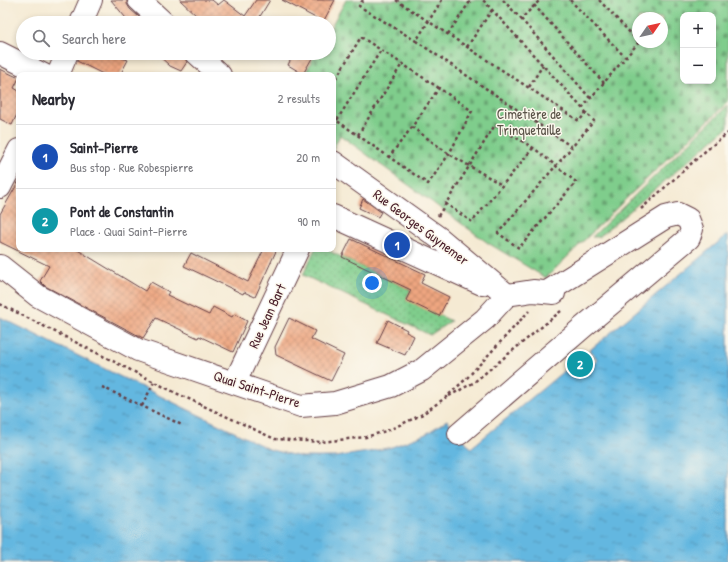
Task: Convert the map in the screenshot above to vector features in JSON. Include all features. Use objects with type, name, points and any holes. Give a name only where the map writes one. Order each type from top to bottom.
[{"type":"street","points":[[84,16],[91,0]]},
{"type":"street","points":[[139,0],[156,16]]},
{"type":"street","points":[[0,53],[38,72]]},
{"type":"street","points":[[59,72],[65,60]]},
{"type":"street","points":[[204,60],[217,72]]},
{"type":"street","points":[[0,186],[16,156]]},
{"type":"street","name":"Rue Georges Guynemer","points":[[336,164],[429,231],[507,295]]},
{"type":"street","points":[[336,217],[507,295],[533,291],[556,297],[666,217],[678,214],[688,219],[692,229],[689,238],[459,434]]},
{"type":"street","name":"Rue Jean Bart","points":[[235,382],[297,252]]},
{"type":"street","name":"Quai Saint-Pierre","points":[[0,266],[38,296],[138,350],[235,382],[301,406],[335,403],[391,386],[422,370],[484,319],[507,295]]},
{"type":"path","points":[[363,0],[359,6],[416,41],[572,147]]},
{"type":"path","points":[[396,0],[580,121],[586,112]]},
{"type":"path","points":[[416,41],[442,0]]},
{"type":"path","points":[[448,34],[471,0]]},
{"type":"path","points":[[429,231],[445,202],[495,125],[533,148],[556,166],[576,182],[519,248],[498,233],[556,166],[594,121],[483,0]]},
{"type":"path","points":[[503,0],[521,18],[590,98]]},
{"type":"path","points":[[521,18],[540,0]]},
{"type":"path","points":[[570,0],[626,57]]},
{"type":"path","points":[[599,0],[632,35]]},
{"type":"path","points":[[534,6],[604,83]]},
{"type":"path","points":[[467,47],[492,10]]},
{"type":"path","points":[[336,78],[361,37],[381,50],[402,64],[439,88],[472,111],[449,154],[428,184],[337,120],[381,50]]},
{"type":"path","points":[[582,108],[633,48]]},
{"type":"path","points":[[358,135],[402,64]]},
{"type":"path","points":[[528,87],[543,66]]},
{"type":"path","points":[[389,157],[439,88]]},
{"type":"path","points":[[412,127],[449,154],[502,185]]},
{"type":"path","points":[[445,202],[472,222],[533,148]]},
{"type":"path","points":[[445,398],[474,383],[556,297]]},
{"type":"path","points":[[142,406],[154,382]]},
{"type":"path","points":[[102,387],[182,425]]},
{"type":"green space","name":"Cimetière de Trinquetaille","points":[[346,0],[728,0],[728,102],[631,194],[546,278],[488,243],[340,135],[336,144],[336,72],[306,72],[312,60],[336,60],[336,18]]},
{"type":"green space","points":[[728,105],[728,127],[604,233],[598,237],[592,237]]},
{"type":"green space","points":[[314,252],[331,252],[411,290],[406,299],[451,321],[430,335],[303,275]]},
{"type":"water","points":[[728,234],[728,562],[0,562],[0,317],[271,450],[302,457],[336,457],[368,452],[392,447],[426,434],[447,420],[471,448],[565,370],[572,378],[596,362],[597,359],[590,350]]},
{"type":"building","points":[[111,0],[127,0],[127,4],[130,9],[138,16],[124,16]]},
{"type":"building","points":[[180,0],[212,0],[218,5],[224,0],[245,16],[200,15],[197,16]]},
{"type":"building","points":[[256,0],[270,0],[260,16],[245,16]]},
{"type":"building","points":[[282,0],[335,0],[326,16],[312,16]]},
{"type":"building","points":[[128,60],[122,72],[99,72],[77,61]]},
{"type":"building","points":[[164,60],[186,60],[187,62],[181,71],[170,66]]},
{"type":"building","points":[[290,60],[311,60],[304,72],[300,72],[288,65]]},
{"type":"building","points":[[0,69],[16,77],[16,84],[14,88],[16,89],[16,116],[12,125],[0,119]]},
{"type":"building","points":[[16,186],[16,250],[0,242],[0,214]]},
{"type":"building","points":[[363,199],[381,212],[378,217],[359,208]]},
{"type":"building","points":[[351,239],[425,274],[421,283],[449,297],[439,316],[406,300],[411,290],[342,257]]},
{"type":"building","points":[[20,252],[81,252],[145,291],[151,282],[169,292],[167,295],[209,315],[213,307],[232,317],[234,314],[247,321],[233,352],[199,336],[198,338],[156,318],[143,338],[45,286],[40,281],[49,266]]},
{"type":"building","points":[[263,252],[276,252],[255,297],[244,292],[243,294],[184,266],[191,253],[248,282]]},
{"type":"building","points":[[289,318],[315,331],[311,339],[344,355],[331,381],[276,355],[275,347]]},
{"type":"building","points":[[388,320],[407,330],[406,332],[414,336],[405,355],[377,343]]},
{"type":"place","name":"Saint-Pierre","points":[[397,245]]},
{"type":"place","name":"Pont de Constantin","points":[[580,364]]}]
